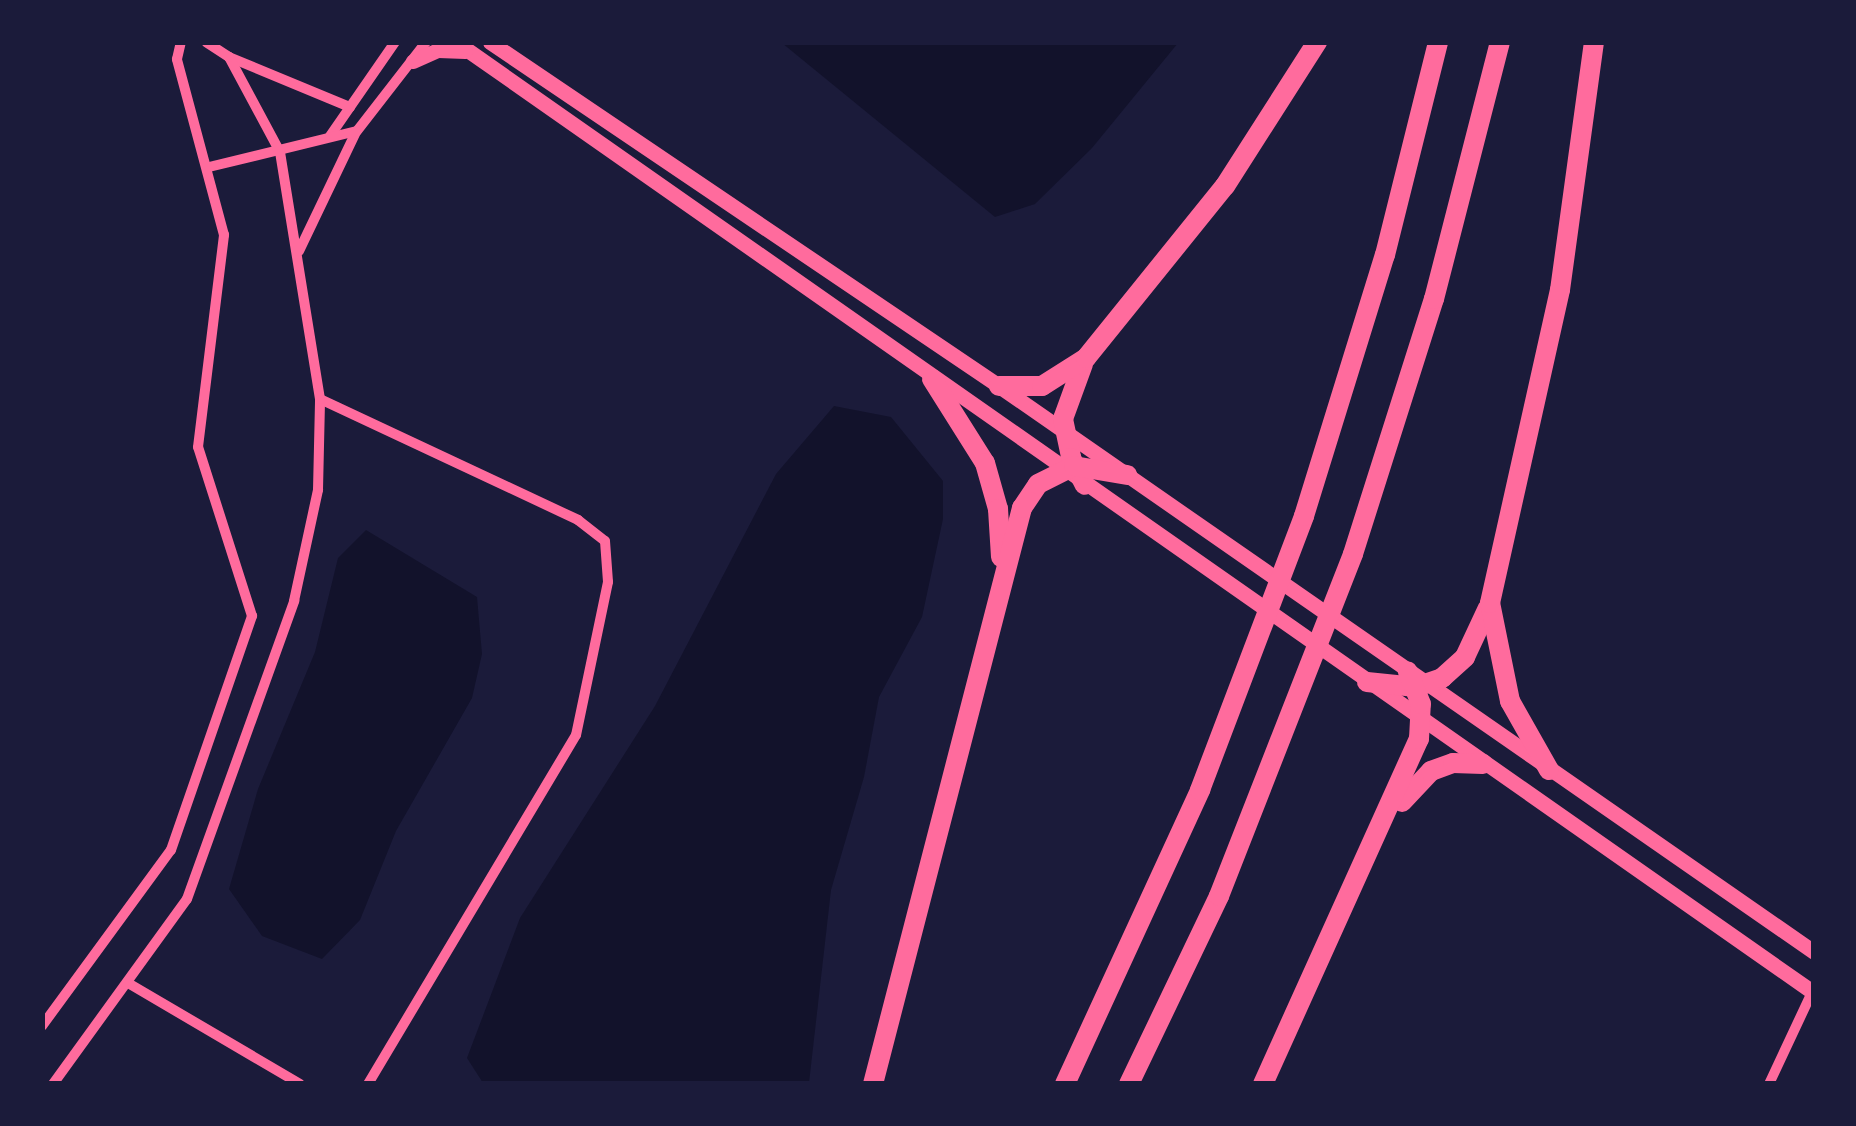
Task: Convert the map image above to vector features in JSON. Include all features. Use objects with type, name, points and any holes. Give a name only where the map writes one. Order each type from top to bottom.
[{"type":"highway","points":[[1085,485],[1068,468],[1064,431],[1066,400],[1086,358],[1226,186],[1316,42]]},
{"type":"highway","points":[[1065,1084],[1144,920],[1250,663],[1304,516],[1385,255],[1438,42]]},
{"type":"highway","points":[[1129,1084],[1218,896],[1353,554],[1434,299],[1500,42]]},
{"type":"highway","points":[[1367,682],[1417,681],[1465,657],[1490,602],[1560,290],[1594,42]]},
{"type":"highway","points":[[999,386],[1042,386],[1086,358]]},
{"type":"highway","points":[[932,378],[974,438],[994,485],[1001,569]]},
{"type":"highway","points":[[873,1084],[1001,569],[1029,496],[1068,468],[1127,475]]},
{"type":"highway","points":[[1490,602],[1510,700],[1550,770]]},
{"type":"highway","points":[[1263,1084],[1386,824],[1422,721],[1417,681]]},
{"type":"highway","points":[[1386,824],[1430,771],[1454,763],[1483,764]]},
{"type":"main road","points":[[490,42],[999,386],[1417,681],[1814,952]]},
{"type":"main road","points":[[413,61],[438,50],[463,47],[932,378],[1068,468]]},
{"type":"main road","points":[[1085,485],[1813,992]]},
{"type":"street","points":[[42,1026],[171,850],[252,616],[198,447],[224,235],[177,58],[181,42]]},
{"type":"street","points":[[206,42],[229,56],[350,108]]},
{"type":"street","points":[[330,136],[395,42]]},
{"type":"street","points":[[297,257],[307,223],[357,131],[426,42]]},
{"type":"street","points":[[53,1084],[187,899],[294,601],[318,490],[320,399],[280,152],[229,56]]},
{"type":"street","points":[[209,167],[357,131]]},
{"type":"street","points":[[320,399],[578,520],[605,541],[608,582],[576,735],[368,1084]]},
{"type":"street","points":[[128,983],[300,1084]]},
{"type":"street","points":[[1769,1084],[1813,992]]},
{"type":"shaded area","points":[[782,43],[1178,43],[1092,148],[1035,204],[995,217]]},
{"type":"shaded area","points":[[834,406],[891,417],[943,481],[943,519],[922,617],[879,697],[864,777],[831,890],[809,1083],[483,1083],[467,1058],[520,918],[655,706],[776,474]]},
{"type":"shaded area","points":[[366,530],[477,597],[482,654],[472,698],[396,831],[360,920],[322,959],[262,936],[229,889],[258,789],[315,652],[338,558]]}]
